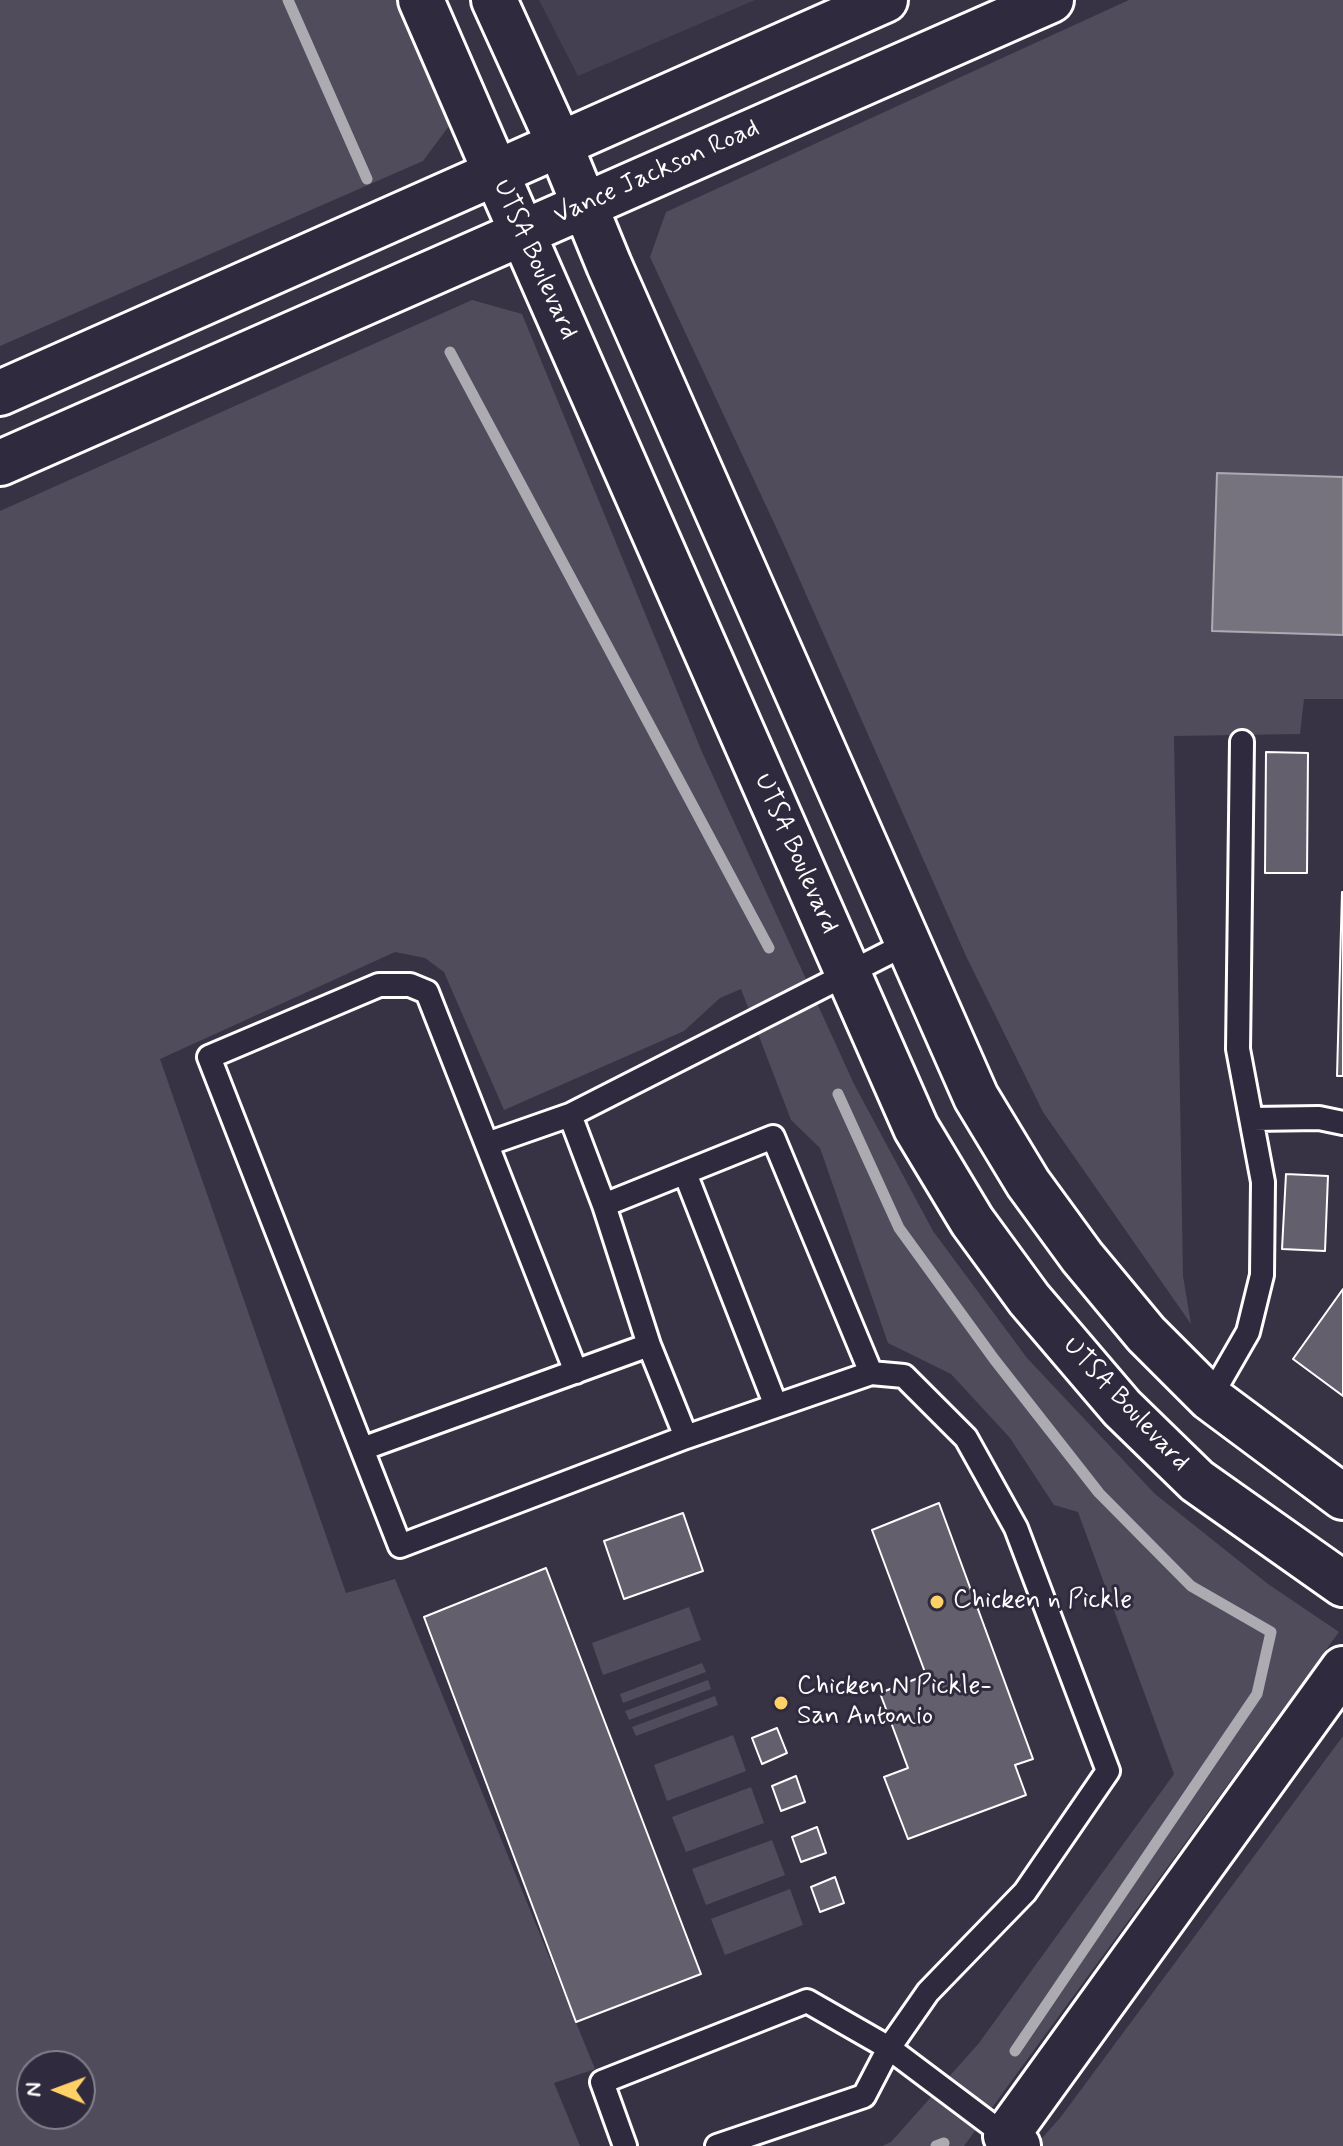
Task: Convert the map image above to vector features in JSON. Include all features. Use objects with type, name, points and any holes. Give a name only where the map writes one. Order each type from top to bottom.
[{"type":"main road","name":"UTSA Boulevard","points":[[421,0],[916,1128],[972,1221],[1029,1299],[1122,1408],[1176,1462],[1267,1533],[1343,1584]]},
{"type":"main road","points":[[494,0],[976,1097],[1028,1183],[1146,1334],[1210,1398],[1343,1497]]},
{"type":"main road","points":[[0,393],[885,0]]},
{"type":"main road","name":"Vance Jackson Road","points":[[0,463],[1051,0]]},
{"type":"main road","points":[[1007,2143],[1343,1669]]},
{"type":"lane","points":[[1210,1398],[1248,1332],[1262,1275],[1263,1182],[1238,1049],[1242,742]]},
{"type":"lane","points":[[487,1144],[570,1115],[908,943]]},
{"type":"lane","points":[[576,1372],[427,992],[410,985],[379,985],[209,1057],[400,1546],[686,1437],[871,1373],[904,1376],[966,1438],[1016,1528],[1108,1771],[1025,1892],[928,1992],[889,2048],[864,2096],[717,2146]]},
{"type":"lane","points":[[570,1115],[604,1205],[649,1345],[686,1437]]},
{"type":"lane","points":[[1253,1119],[1319,1118],[1343,1123]]},
{"type":"lane","points":[[604,1205],[773,1137],[871,1373]]},
{"type":"lane","points":[[685,1173],[776,1406]]},
{"type":"lane","points":[[362,1449],[649,1345]]},
{"type":"lane","points":[[625,2146],[602,2082],[807,2001],[889,2048],[1007,2143]]},
{"type":"shaded area","points":[[0,0],[400,0],[449,126],[423,161],[0,346]]},
{"type":"shaded area","points":[[539,0],[755,0],[578,76]]},
{"type":"shaded area","points":[[1129,0],[1343,0],[1343,699],[1304,699],[1300,734],[1174,736],[1183,1276],[1191,1324],[1043,1112],[966,956],[782,540],[650,257],[666,212]]},
{"type":"shaded area","points":[[472,300],[522,314],[702,752],[854,1084],[933,1231],[1027,1358],[1155,1494],[1268,1584],[1339,1632],[964,2146],[882,2146],[891,2142],[979,2043],[1174,1774],[1078,1512],[1054,1505],[1010,1438],[951,1374],[888,1343],[820,1148],[791,1120],[741,989],[720,998],[684,1031],[504,1110],[444,972],[425,958],[395,952],[160,1059],[346,1593],[395,1579],[595,2069],[554,2083],[580,2146],[0,2146],[0,511]]},
{"type":"shaded area","points":[[1217,473],[1343,477],[1343,635],[1212,631]]},
{"type":"shaded area","points":[[689,1607],[701,1640],[603,1675],[592,1643]]},
{"type":"shaded area","points":[[702,1663],[706,1672],[623,1703],[620,1694]]},
{"type":"shaded area","points":[[708,1680],[711,1689],[629,1720],[625,1711]]},
{"type":"shaded area","points":[[715,1696],[718,1705],[636,1736],[632,1727]]},
{"type":"shaded area","points":[[733,1735],[746,1771],[667,1801],[654,1765]]},
{"type":"shaded area","points":[[1343,1736],[1343,2146],[1035,2146],[1060,2118]]},
{"type":"shaded area","points":[[751,1787],[764,1823],[686,1852],[672,1817]]},
{"type":"shaded area","points":[[772,1840],[785,1875],[706,1905],[692,1869]]},
{"type":"shaded area","points":[[790,1889],[803,1925],[725,1955],[711,1919]]},
{"type":"building","points":[[1266,752],[1308,753],[1307,873],[1265,873]]},
{"type":"building","points":[[1342,892],[1343,1076],[1337,1076]]},
{"type":"building","points":[[1286,1174],[1328,1176],[1325,1251],[1282,1249]]},
{"type":"building","points":[[1343,1289],[1343,1396],[1293,1359]]},
{"type":"building","name":"Chicken n Pickle","points":[[939,1503],[1033,1759],[1015,1765],[1026,1795],[908,1839],[884,1777],[908,1768],[880,1693],[926,1675],[872,1530]]},
{"type":"building","points":[[683,1513],[703,1571],[624,1599],[604,1541]]},
{"type":"building","points":[[546,1568],[701,1974],[576,2022],[424,1617]]},
{"type":"building","points":[[777,1728],[787,1753],[762,1764],[752,1738]]},
{"type":"building","points":[[796,1776],[805,1802],[781,1811],[772,1786]]},
{"type":"building","points":[[817,1827],[826,1853],[801,1862],[792,1837]]},
{"type":"building","points":[[835,1877],[844,1903],[820,1912],[811,1887]]},
{"type":"waterway","points":[[288,0],[367,179]]},
{"type":"waterway","points":[[450,352],[769,948]]},
{"type":"waterway","points":[[838,1094],[899,1228],[994,1359],[1099,1493],[1191,1586],[1271,1632],[1257,1694],[1015,2051]]},
{"type":"waterway","points":[[936,2146],[944,2143]]},
{"type":"place","name":"Chicken n Pickle","points":[[937,1602]]},
{"type":"place","name":"Chicken N Pickle- San Antonio","points":[[781,1703]]}]
